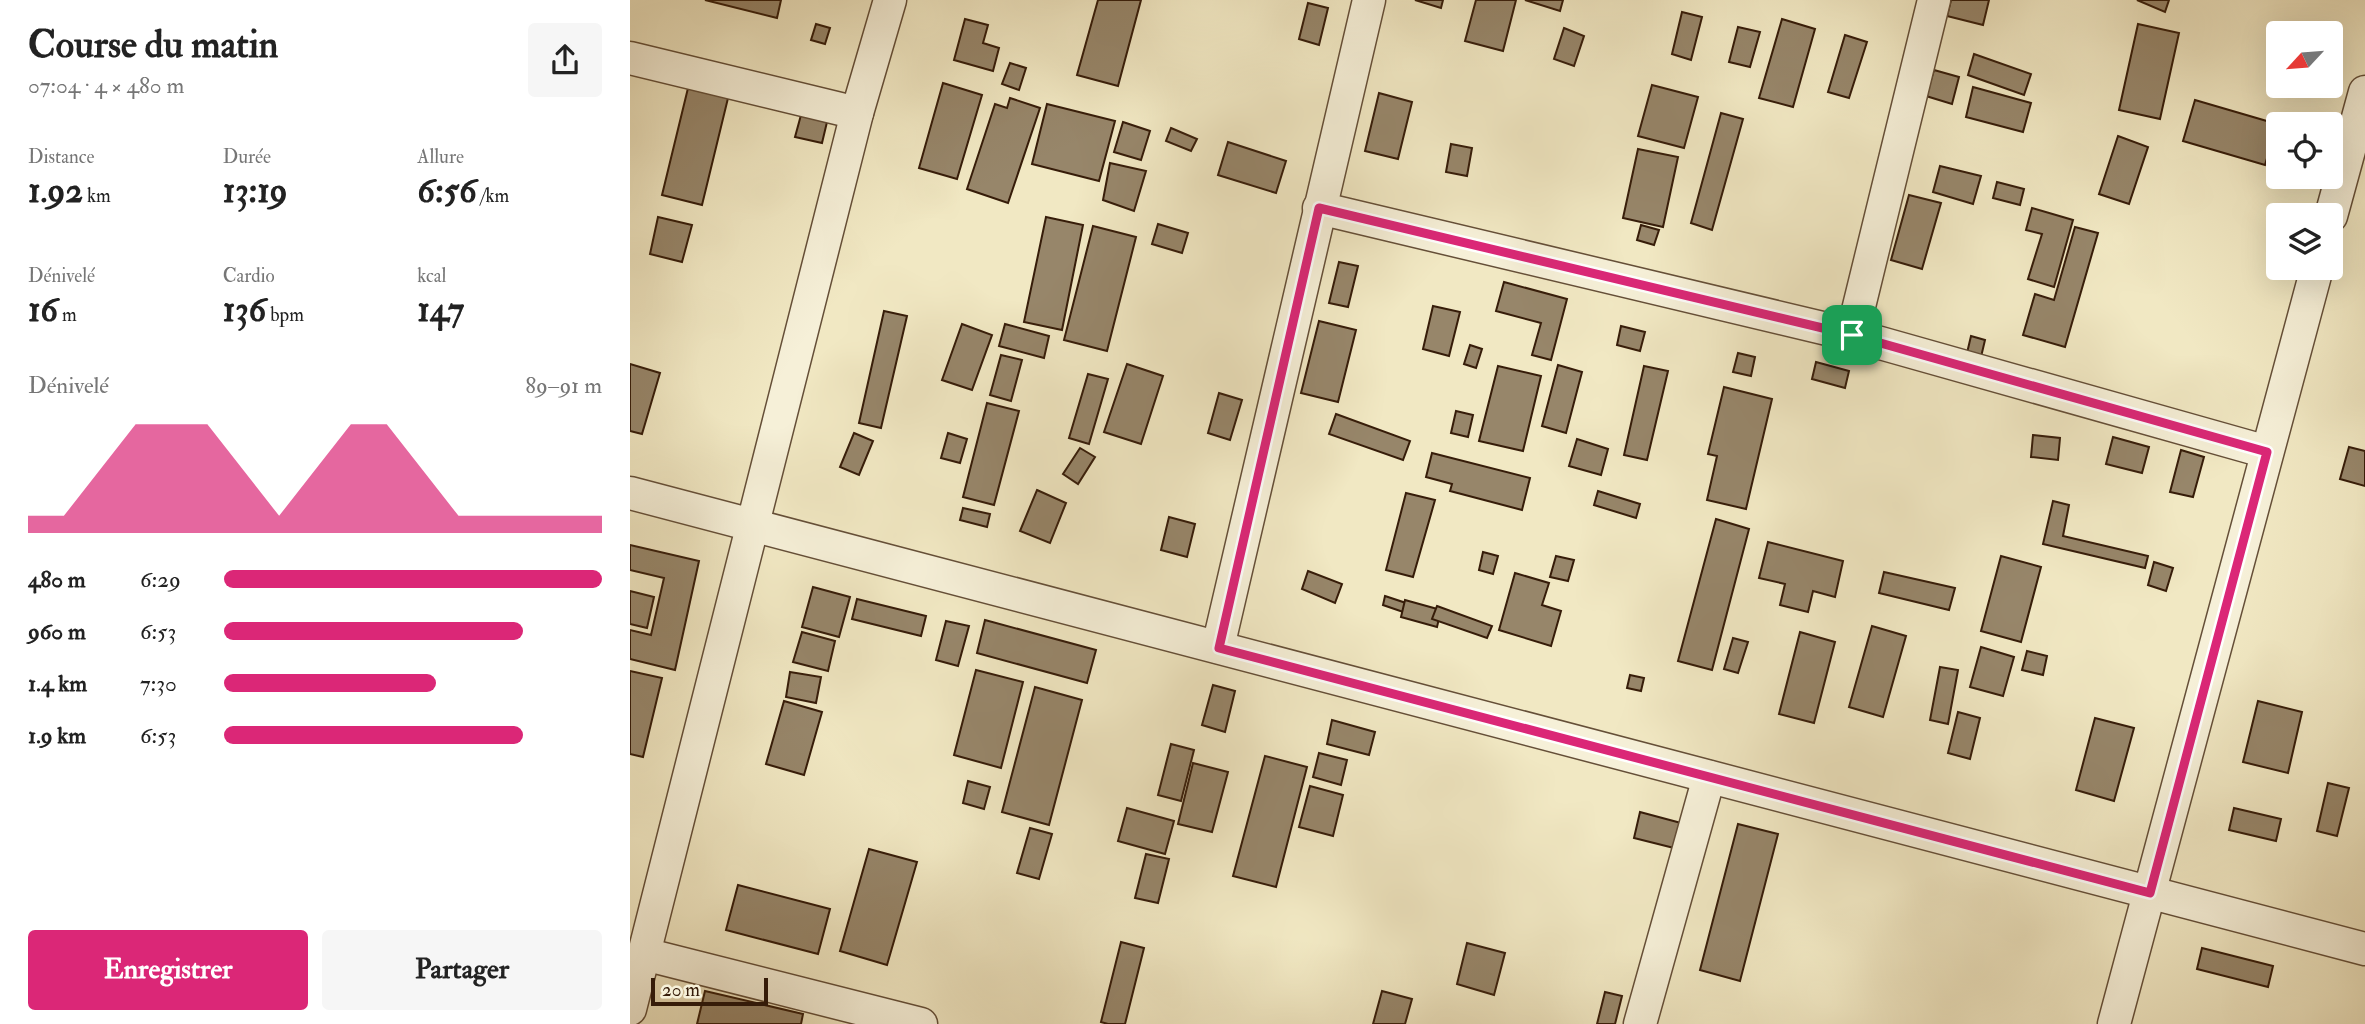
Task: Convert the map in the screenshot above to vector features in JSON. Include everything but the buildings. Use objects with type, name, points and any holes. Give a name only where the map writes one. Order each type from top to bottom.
[{"type":"street","points":[[630,1009],[857,113],[890,0]]},
{"type":"street","points":[[1219,648],[1369,0]]},
{"type":"street","points":[[1852,335],[1934,0]]},
{"type":"street","points":[[630,58],[857,113]]},
{"type":"street","points":[[2335,203],[2365,92]]},
{"type":"street","points":[[1319,208],[1852,335],[2267,452]]},
{"type":"street","points":[[2115,1024],[2314,280]]},
{"type":"street","points":[[630,493],[2365,949]]},
{"type":"street","points":[[1640,1024],[1709,777]]},
{"type":"street","points":[[644,954],[921,1024]]},
{"type":"route","points":[[1319,208],[1852,335],[2267,452],[2150,893],[1219,648],[1319,208]]}]
